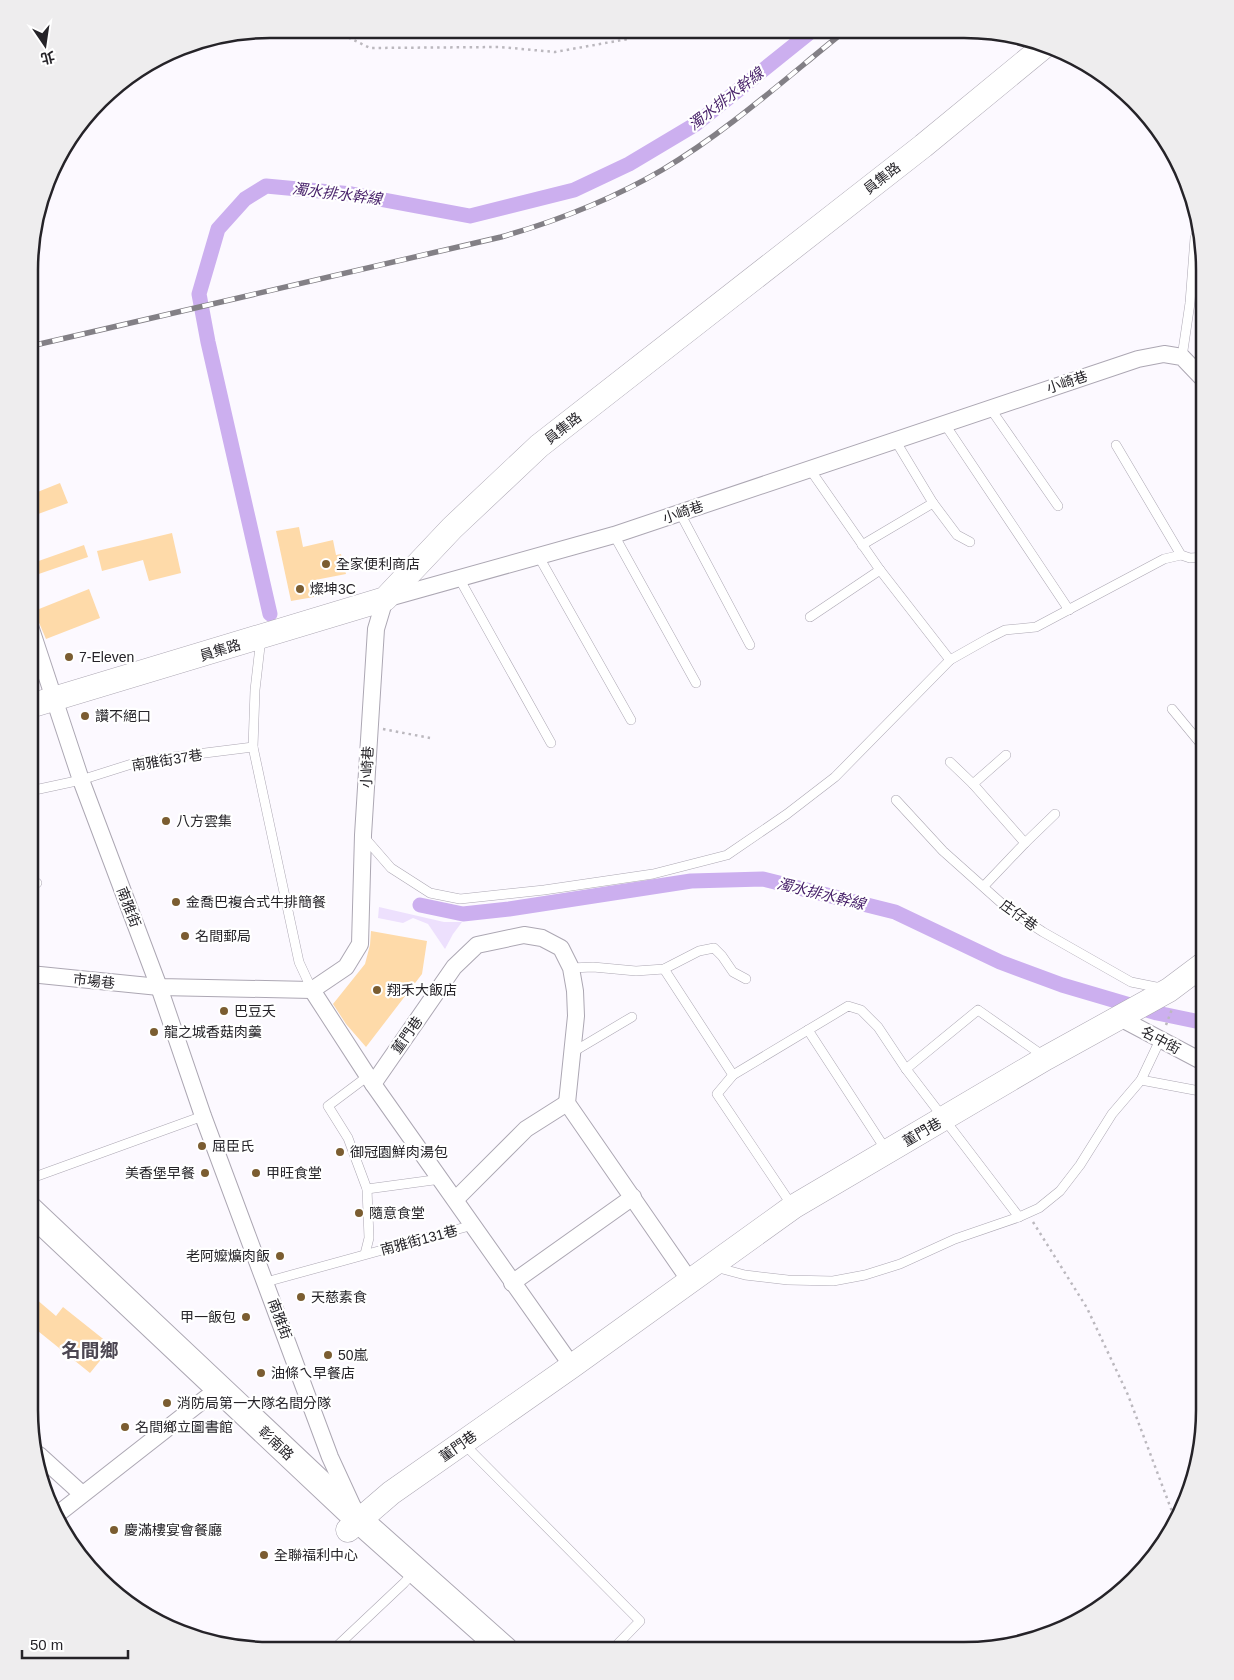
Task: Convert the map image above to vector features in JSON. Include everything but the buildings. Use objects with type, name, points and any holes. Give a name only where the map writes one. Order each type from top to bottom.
[{"type":"main road","name":"員集路","points":[[37,704],[385,599],[452,528],[539,446],[907,158],[1039,50]]},
{"type":"main road","points":[[1166,991],[1196,970]]},
{"type":"main road","name":"董門巷","points":[[353,1525],[391,1493],[793,1207],[1046,1058],[1166,991]]},
{"type":"main road","name":"彰南路","points":[[37,1217],[353,1525]]},
{"type":"main road","name":"彰南路","points":[[37,1239],[206,1398],[410,1577],[471,1642]]},
{"type":"main road","name":"彰南路","points":[[410,1577],[495,1642]]},
{"type":"street","name":"小崎巷","points":[[363,835],[376,629],[385,599],[614,535],[1138,359],[1164,354],[1182,356]]},
{"type":"street","points":[[1182,356],[1196,371]]},
{"type":"street","name":"南雅街","points":[[37,646],[81,780],[159,988],[203,1116],[266,1282],[353,1525]]},
{"type":"street","points":[[363,835],[360,944],[346,967],[312,990],[371,1080],[572,1366]]},
{"type":"street","name":"董門巷","points":[[371,1080],[454,967],[478,945],[524,935],[542,938],[560,948],[571,968],[575,991],[576,1016],[567,1103]]},
{"type":"street","name":"市場巷","points":[[37,975],[159,988],[312,990]]},
{"type":"street","name":"名中街","points":[[1128,1011],[1160,1040],[1196,1058]]},
{"type":"street","points":[[456,1199],[526,1129],[567,1103],[690,1281]]},
{"type":"street","points":[[512,1283],[633,1197]]},
{"type":"street","points":[[60,1512],[206,1398]]},
{"type":"street","points":[[42,1457],[82,1494]]},
{"type":"lane","points":[[1182,356],[1190,303],[1195,239]]},
{"type":"lane","points":[[990,408],[1058,506]]},
{"type":"lane","points":[[944,423],[1069,610]]},
{"type":"lane","points":[[895,440],[933,503],[957,534],[970,542]]},
{"type":"lane","points":[[1116,445],[1181,554],[1190,558],[1196,558]]},
{"type":"lane","points":[[809,468],[880,570],[950,660]]},
{"type":"lane","points":[[862,545],[933,503]]},
{"type":"lane","points":[[680,513],[750,645]]},
{"type":"lane","points":[[614,535],[696,683]]},
{"type":"lane","points":[[363,835],[391,868],[430,893],[460,899],[544,890],[653,874],[727,855],[787,814],[835,777],[950,660],[1005,630],[1036,627],[1164,559],[1181,554]]},
{"type":"lane","points":[[539,557],[632,720]]},
{"type":"lane","points":[[810,617],[880,570]]},
{"type":"lane","points":[[459,578],[551,743]]},
{"type":"lane","points":[[261,637],[255,690],[253,748],[300,962],[312,990]]},
{"type":"lane","points":[[1172,709],[1196,738]]},
{"type":"lane","name":"南雅街37巷","points":[[37,789],[81,780],[141,761],[253,748]]},
{"type":"lane","points":[[973,784],[1006,756]]},
{"type":"lane","points":[[950,762],[973,784],[1025,842]]},
{"type":"lane","name":"庄仔巷","points":[[896,800],[943,850],[1008,909],[1085,957],[1132,982],[1166,991]]},
{"type":"lane","points":[[984,886],[1025,842],[1055,814]]},
{"type":"lane","points":[[571,968],[593,967],[636,971],[664,969],[699,951],[714,948],[733,972],[746,979]]},
{"type":"lane","points":[[664,969],[733,1076]]},
{"type":"lane","points":[[793,1207],[717,1094],[733,1076],[848,1006],[861,1010],[878,1027],[906,1069],[1023,1215]]},
{"type":"lane","points":[[906,1069],[978,1010],[1046,1058]]},
{"type":"lane","points":[[572,1052],[632,1017]]},
{"type":"lane","points":[[808,1030],[887,1152]]},
{"type":"lane","points":[[711,1265],[745,1275],[788,1280],[833,1281],[865,1275],[900,1264],[954,1239],[1039,1208],[1060,1191],[1080,1165],[1112,1114],[1141,1080],[1160,1040]]},
{"type":"lane","name":"南雅街131巷","points":[[365,1254],[368,1238],[368,1189],[348,1138],[328,1106],[371,1080]]},
{"type":"lane","points":[[1141,1080],[1196,1090]]},
{"type":"lane","points":[[37,1176],[203,1116]]},
{"type":"lane","points":[[368,1189],[442,1179]]},
{"type":"lane","name":"南雅街131巷","points":[[266,1282],[473,1226]]},
{"type":"lane","points":[[463,1442],[640,1621],[620,1642]]},
{"type":"lane","points":[[342,1642],[410,1577]]},
{"type":"path","points":[[349,38],[370,48],[500,47],[555,52],[629,38]]},
{"type":"path","points":[[370,726],[430,738]]},
{"type":"path","points":[[1023,1215],[1087,1308],[1128,1395],[1173,1513]]},
{"type":"shaded area","points":[[379,907],[444,922],[462,922],[445,949],[428,924],[413,918],[403,923],[378,918]]},
{"type":"waterway","name":"濁水排水幹線","points":[[270,614],[208,342],[199,294],[218,229],[245,199],[266,186],[352,194],[470,216],[574,190],[629,164],[696,124],[803,38]]},
{"type":"waterway","name":"濁水排水幹線","points":[[420,905],[463,914],[509,909],[691,881],[763,879],[895,912],[1000,962],[1062,985],[1157,1013],[1196,1021]]},
{"type":"railway","points":[[37,345],[501,237],[563,217],[643,181],[686,155],[733,121],[836,38]]},
{"type":"place","name":"全家便利商店","points":[[326,564]]},
{"type":"place","name":"燦坤3C","points":[[300,589]]},
{"type":"place","name":"7-Eleven","points":[[69,657]]},
{"type":"place","name":"讚不絕口","points":[[85,716]]},
{"type":"place","name":"八方雲集","points":[[166,821]]},
{"type":"place","name":"金喬巴複合式牛排簡餐","points":[[176,902]]},
{"type":"place","name":"名間郵局","points":[[185,936]]},
{"type":"place","name":"翔禾大飯店","points":[[377,990]]},
{"type":"place","name":"巴豆夭","points":[[224,1011]]},
{"type":"place","name":"龍之城香菇肉羹","points":[[154,1032]]},
{"type":"place","name":"屈臣氏","points":[[202,1146]]},
{"type":"place","name":"御冠園鮮肉湯包","points":[[340,1152]]},
{"type":"place","name":"美香堡早餐","points":[[205,1173]]},
{"type":"place","name":"甲旺食堂","points":[[256,1173]]},
{"type":"place","name":"隨意食堂","points":[[359,1213]]},
{"type":"place","name":"老阿嬤爌肉飯","points":[[280,1256]]},
{"type":"place","name":"天慈素食","points":[[301,1297]]},
{"type":"place","name":"甲一飯包","points":[[246,1317]]},
{"type":"place","name":"50嵐","points":[[328,1355]]},
{"type":"place","name":"油條ㄟ早餐店","points":[[261,1373]]},
{"type":"place","name":"消防局第一大隊名間分隊","points":[[167,1403]]},
{"type":"place","name":"名間鄉立圖書館","points":[[125,1427]]},
{"type":"place","name":"慶滿樓宴會餐廳","points":[[114,1530]]},
{"type":"place","name":"全聯福利中心","points":[[264,1555]]},
{"type":"district","name":"名間鄉","points":[[90,1350]]}]
